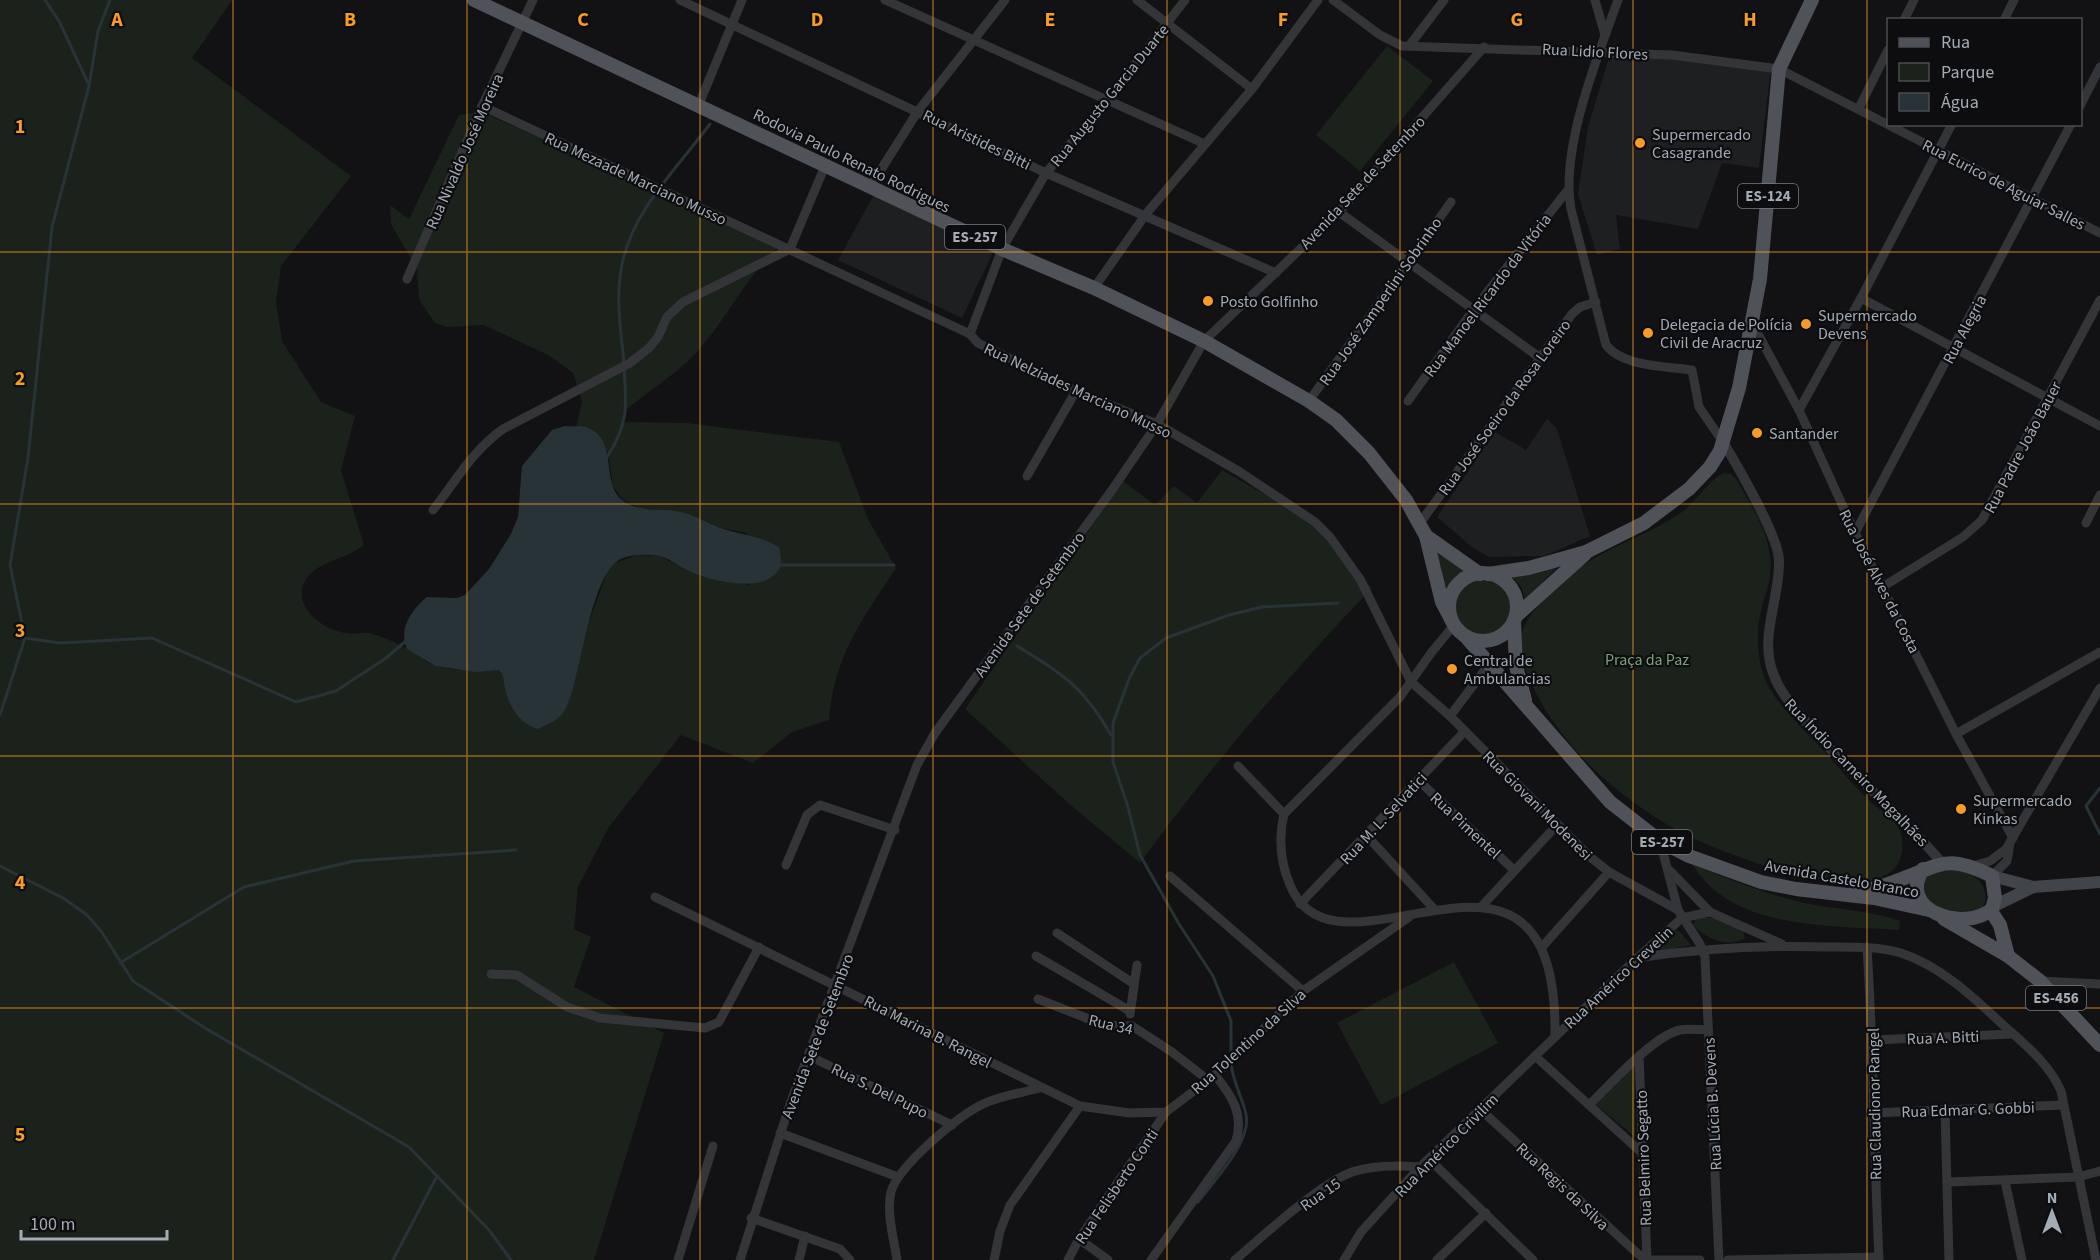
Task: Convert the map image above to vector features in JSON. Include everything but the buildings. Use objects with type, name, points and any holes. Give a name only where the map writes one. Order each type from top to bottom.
[{"type":"main road","name":"Rodovia Paulo Renato Rodrigues","points":[[474,0],[699,104],[1002,249],[1094,288],[1204,341],[1309,401],[1335,420],[1369,453],[1392,481],[1423,530]]},
{"type":"main road","name":"ES-124","points":[[1484,574],[1529,568],[1586,552],[1644,523],[1667,507],[1702,476],[1723,442],[1736,398],[1752,323],[1764,246],[1779,69],[1812,0]]},
{"type":"main road","name":"ES-257","points":[[1423,530],[1484,574]]},
{"type":"main road","name":"ES-257","points":[[1423,530],[1442,603],[1452,622]]},
{"type":"main road","name":"ES-124","points":[[1515,619],[1586,552]]},
{"type":"main road","points":[[1484,574],[1497,577],[1511,589],[1515,597],[1515,619],[1505,633],[1493,639],[1480,641],[1466,637],[1452,622],[1449,606],[1456,586],[1467,578],[1484,574]]},
{"type":"main road","name":"Avenida Castelo Branco","points":[[1515,619],[1516,666],[1527,705]]},
{"type":"main road","name":"Avenida Castelo Branco","points":[[1466,637],[1610,802],[1660,841],[1689,856],[1752,879],[1935,913],[2008,956],[2040,981],[2100,1045]]},
{"type":"main road","name":"ES-257","points":[[1846,895],[1899,880],[1942,863],[1972,866]]},
{"type":"main road","points":[[1972,866],[1992,876],[1992,908],[2000,925],[2008,956]]},
{"type":"main road","points":[[1923,869],[1917,879],[1917,891],[1922,903],[1935,913]]},
{"type":"main road","name":"ES-257","points":[[1992,876],[2033,887],[2100,882]]},
{"type":"main road","name":"ES-257","points":[[1935,913],[1963,920],[2033,887]]},
{"type":"street","name":"Rua Nivaldo José Moreira","points":[[407,279],[482,106],[533,0]]},
{"type":"street","name":"Rua Aristides Bitti","points":[[680,0],[1046,173],[1146,214],[1276,273]]},
{"type":"street","points":[[699,104],[742,0]]},
{"type":"street","points":[[885,0],[1205,144]]},
{"type":"street","points":[[870,187],[918,111],[1005,0]]},
{"type":"street","points":[[1137,0],[1252,89]]},
{"type":"street","name":"Rua Augusto Garcia Duarte","points":[[973,321],[1002,249],[1046,173],[1108,99],[1185,0]]},
{"type":"street","points":[[1094,288],[1146,214],[1252,89],[1318,0]]},
{"type":"street","points":[[1333,0],[1395,44],[1409,46],[1444,0]]},
{"type":"street","points":[[1595,0],[1605,35]]},
{"type":"street","points":[[1618,0],[1599,51],[1578,123],[1568,190],[1606,345],[1612,354],[1624,358],[1692,370],[1699,407],[1723,442]]},
{"type":"street","points":[[1905,18],[1914,0]]},
{"type":"street","points":[[2005,18],[2014,0]]},
{"type":"street","name":"Rua Lidio Flores","points":[[1409,46],[1672,55],[1779,69]]},
{"type":"street","name":"Avenida Sete de Setembro","points":[[740,1260],[751,1218],[780,1133],[895,830],[917,765],[934,733],[1157,424],[1204,341],[1339,212],[1484,47]]},
{"type":"street","points":[[1859,108],[1887,52]]},
{"type":"street","points":[[2082,102],[2100,67]]},
{"type":"street","name":"Rua Eurico de Aguiar Salles","points":[[1779,69],[1887,124]]},
{"type":"street","name":"Rua Mezaade Marciano Musso","points":[[482,106],[970,334]]},
{"type":"street","name":"Rua Eurico de Aguiar Salles","points":[[1891,126],[1938,152],[2100,233]]},
{"type":"street","points":[[1799,410],[1862,298],[1951,126]]},
{"type":"street","name":"Rua Alegria","points":[[1855,533],[2033,200],[2070,126]]},
{"type":"street","points":[[433,510],[469,459],[487,440],[503,429],[630,363],[649,348],[658,337],[668,317],[683,302],[790,249],[825,166]]},
{"type":"street","name":"Rua Manoel Ricardo da Vitória","points":[[1408,400],[1474,309],[1568,190]]},
{"type":"street","name":"Rua José Zamperlini Sobrinho","points":[[1309,401],[1451,202]]},
{"type":"street","points":[[1339,212],[1406,263],[1539,357]]},
{"type":"street","points":[[1862,298],[1953,349],[2100,426]]},
{"type":"street","name":"Rua Padre João Bauer","points":[[1884,586],[1963,537],[1982,520],[2100,300]]},
{"type":"street","name":"Rua José Soeiro da Rosa Loreiro","points":[[1423,530],[1539,357],[1572,314],[1580,307],[1596,302]]},
{"type":"street","name":"Rua Nelziades Marciano Musso","points":[[973,321],[970,334],[978,344],[1076,391],[1157,424],[1275,494],[1322,530],[1360,579],[1411,682]]},
{"type":"street","name":"Rua José Alves da Costa","points":[[1752,323],[1799,410],[1855,533],[2012,840]]},
{"type":"street","points":[[1027,476],[1076,391]]},
{"type":"street","name":"Rua Índio Carneiro Magalhães","points":[[1723,442],[1739,469],[1778,552],[1778,574],[1767,658],[1779,689],[1820,738],[1918,834],[1942,863]]},
{"type":"street","points":[[2086,523],[2100,495]]},
{"type":"street","points":[[1452,622],[1400,698],[1284,814],[1279,840],[1281,855],[1287,879],[1300,904],[1318,914],[1345,921],[1386,920],[1436,910],[1482,906],[1504,911],[1525,926],[1542,947],[1552,973],[1556,1002],[1555,1036]]},
{"type":"street","points":[[1956,734],[2100,652]]},
{"type":"street","points":[[1450,716],[1490,663]]},
{"type":"street","name":"Rua Giovani Modenesi","points":[[1411,682],[1450,716],[1557,825],[1609,872],[1680,914]]},
{"type":"street","points":[[1972,866],[1990,861],[2012,840],[2100,688]]},
{"type":"street","name":"Rua M. L. Selvatici","points":[[1300,904],[1465,731]]},
{"type":"street","points":[[1238,766],[1284,814]]},
{"type":"street","name":"Rua Pimentel","points":[[1419,780],[1514,870]]},
{"type":"street","points":[[786,865],[807,815],[820,805],[895,830]]},
{"type":"street","points":[[1482,906],[1557,825]]},
{"type":"street","points":[[1367,836],[1436,910]]},
{"type":"street","points":[[1992,876],[2007,861],[2012,840]]},
{"type":"street","points":[[1660,841],[1680,914],[1703,948]]},
{"type":"street","points":[[1668,869],[1710,912],[1784,945]]},
{"type":"street","points":[[1542,947],[1609,872]]},
{"type":"street","points":[[1170,876],[1303,991]]},
{"type":"street","name":"Rua Marina B. Rangel","points":[[655,897],[1040,1088]]},
{"type":"street","points":[[1680,914],[1710,912]]},
{"type":"street","name":"Rua Américo Crevelin","points":[[1555,1036],[1680,914]]},
{"type":"street","name":"Rua Tolentino da Silva","points":[[1166,1112],[1212,1077],[1303,991],[1409,917]]},
{"type":"street","points":[[1745,946],[1751,936],[1747,927]]},
{"type":"street","points":[[1057,933],[1134,984]]},
{"type":"street","points":[[1637,958],[1703,948],[1745,946],[1867,948],[1903,954],[1960,985],[2013,1034],[2056,1080],[2096,1260]]},
{"type":"street","points":[[491,974],[517,975],[567,1007],[590,1015],[705,1028],[712,1027],[719,1022],[759,947]]},
{"type":"street","name":"Rua Lúcia B. Devens","points":[[1703,948],[1719,1260]]},
{"type":"street","name":"Rua Claudionor Rangel","points":[[1867,948],[1873,1040],[1872,1113],[1879,1259]]},
{"type":"street","points":[[1036,956],[1130,1011]]},
{"type":"street","points":[[1132,1026],[1130,1011],[1137,965]]},
{"type":"street","points":[[2040,981],[2100,984]]},
{"type":"street","name":"Rua 34","points":[[1038,999],[1104,1025],[1132,1026],[1212,1077],[1238,1110],[1241,1126],[1236,1141],[1151,1260]]},
{"type":"street","points":[[1589,1105],[1639,1056],[1667,1035],[1680,1029],[1708,1030]]},
{"type":"street","name":"Rua A. Bitti","points":[[1873,1040],[2013,1034]]},
{"type":"street","name":"Rua Américo Crivilim","points":[[1344,1260],[1361,1232],[1420,1167],[1430,1160],[1555,1036]]},
{"type":"street","name":"Rua S. Del Pupo","points":[[809,1056],[952,1125]]},
{"type":"street","points":[[1535,1056],[1642,1153]]},
{"type":"street","name":"Rua Belmiro Segatto","points":[[1639,1056],[1647,1260]]},
{"type":"street","points":[[897,1260],[890,1200],[898,1177],[952,1125],[985,1103],[1040,1088],[1080,1106],[1130,1113],[1166,1112]]},
{"type":"street","name":"Rua Edmar G. Gobbi","points":[[1872,1113],[2063,1105]]},
{"type":"street","points":[[994,1260],[1000,1231],[1010,1205],[1080,1106]]},
{"type":"street","name":"Rua Regis da Silva","points":[[1480,1110],[1629,1247],[1647,1260]]},
{"type":"street","points":[[1945,1111],[1949,1182],[1949,1260]]},
{"type":"street","name":"Rua Felisberto Conti","points":[[1068,1260],[1079,1239],[1166,1112]]},
{"type":"street","points":[[780,1133],[898,1177]]},
{"type":"street","points":[[678,1260],[713,1146]]},
{"type":"street","points":[[1430,1160],[1533,1260]]},
{"type":"street","name":"Rua 15","points":[[1235,1260],[1328,1185],[1352,1173],[1382,1166],[1420,1167]]},
{"type":"street","points":[[1949,1182],[2078,1178],[2100,1171]]},
{"type":"street","points":[[2005,1181],[2022,1260]]},
{"type":"street","points":[[1437,1260],[1486,1213]]},
{"type":"street","points":[[751,1218],[840,1249],[850,1260]]},
{"type":"street","points":[[799,1260],[806,1236]]},
{"type":"street","points":[[1079,1239],[1108,1260]]},
{"type":"street","points":[[1728,1260],[1879,1259]]},
{"type":"street","points":[[1647,1260],[1700,1260]]},
{"type":"shaded area","name":"Supermercado Casagrande","points":[[1610,54],[1771,67],[1759,168],[1722,163],[1698,229],[1616,215],[1620,249],[1597,255],[1578,194],[1588,127]]},
{"type":"shaded area","points":[[877,189],[997,244],[962,318],[838,260]]},
{"type":"shaded area","points":[[1547,419],[1557,429],[1590,536],[1544,556],[1489,557],[1472,547],[1437,517],[1495,432],[1526,450]]},
{"type":"green space","points":[[0,0],[232,0],[192,58],[351,176],[281,266],[276,302],[282,341],[321,402],[355,416],[341,470],[364,545],[312,573],[302,589],[304,605],[315,618],[330,628],[353,634],[370,633],[415,653],[435,666],[451,669],[499,670],[504,675],[504,685],[566,708],[584,635],[607,573],[614,563],[637,555],[660,556],[684,569],[750,585],[747,533],[721,528],[685,513],[639,508],[622,499],[613,486],[608,453],[588,428],[576,427],[582,402],[573,373],[550,356],[484,325],[447,327],[435,323],[419,299],[417,269],[391,224],[390,205],[409,219],[459,115],[482,112],[779,247],[756,271],[697,352],[680,369],[623,413],[622,422],[687,423],[839,442],[868,519],[896,568],[861,622],[843,657],[832,697],[829,720],[792,732],[753,763],[681,735],[609,827],[578,887],[574,929],[591,937],[574,987],[664,1033],[594,1260],[0,1260]]},
{"type":"green space","points":[[1387,46],[1433,81],[1360,171],[1316,135]]},
{"type":"green space","points":[[1222,470],[1308,519],[1372,588],[1252,722],[1140,863],[1068,803],[965,709],[1123,481],[1155,505],[1174,486],[1197,503]]},
{"type":"green space","name":"Praça da Paz","points":[[1723,473],[1731,474],[1736,479],[1757,516],[1768,546],[1771,570],[1759,620],[1758,641],[1760,663],[1767,683],[1784,708],[1854,786],[1897,824],[1902,837],[1901,855],[1886,875],[1864,882],[1802,876],[1737,856],[1682,833],[1633,802],[1591,766],[1557,727],[1529,678],[1522,656],[1522,634],[1529,617],[1539,605],[1587,563],[1679,514]]},
{"type":"green space","points":[[1432,542],[1468,570],[1454,580],[1445,593],[1441,566]]},
{"type":"green space","points":[[1558,567],[1525,599],[1521,586],[1511,576],[1532,575]]},
{"type":"green space","points":[[1484,578],[1495,580],[1508,591],[1513,607],[1511,618],[1500,631],[1484,636],[1473,634],[1460,623],[1455,607],[1457,596],[1468,583]]},
{"type":"green space","points":[[1692,864],[1747,886],[1790,899],[1900,921],[1899,930],[1814,925],[1757,913],[1732,902],[1710,886]]},
{"type":"green space","points":[[1940,868],[1974,876],[1983,886],[1985,902],[1983,906],[1969,913],[1951,912],[1929,900],[1923,890],[1924,876]]},
{"type":"green space","points":[[1696,918],[1714,918],[1743,931],[1745,938],[1731,942],[1717,941],[1693,925]]},
{"type":"green space","points":[[1674,930],[1679,931],[1691,945],[1651,953],[1652,948]]},
{"type":"green space","points":[[1454,962],[1498,1043],[1381,1105],[1337,1023]]},
{"type":"green space","points":[[1635,1066],[1635,1137],[1594,1103]]},
{"type":"water","points":[[565,426],[586,427],[597,434],[606,451],[612,483],[622,500],[645,509],[685,513],[718,527],[764,540],[779,547],[781,561],[779,569],[770,578],[762,582],[739,583],[702,576],[659,556],[641,555],[623,558],[612,566],[602,582],[564,712],[557,719],[537,729],[525,723],[516,713],[509,702],[503,676],[499,670],[476,672],[435,666],[407,649],[404,634],[412,613],[427,597],[457,598],[465,595],[489,569],[511,534],[518,517],[522,466],[552,430]]},
{"type":"waterway","points":[[45,0],[59,21],[88,83]]},
{"type":"waterway","points":[[0,715],[25,638],[10,565],[28,458],[52,227],[89,86],[98,31],[110,0]]},
{"type":"waterway","points":[[624,363],[619,289],[627,245],[635,226],[658,190],[710,124]]},
{"type":"waterway","points":[[607,457],[619,435],[624,415],[626,394],[624,369]]},
{"type":"waterway","points":[[778,565],[894,565]]},
{"type":"waterway","points":[[1231,1057],[1231,1021],[1213,976],[1179,924],[1140,855],[1128,807],[1113,762],[1113,723],[1129,679],[1140,658],[1166,638],[1229,615],[1262,607],[1338,603]]},
{"type":"waterway","points":[[25,638],[60,643],[152,638],[296,702],[336,691],[386,658],[407,640]]},
{"type":"waterway","points":[[1017,646],[1048,665],[1071,683],[1091,704],[1111,735]]},
{"type":"waterway","points":[[2100,788],[2086,806],[2100,834]]},
{"type":"waterway","points":[[120,963],[244,887],[354,861],[516,850]]},
{"type":"waterway","points":[[0,866],[63,898],[87,915],[101,931],[133,981],[205,1028],[409,1147],[489,1230],[511,1260]]},
{"type":"waterway","points":[[1198,1202],[1238,1148],[1246,1125],[1246,1114],[1231,1064]]},
{"type":"waterway","points":[[393,1260],[437,1176]]},
{"type":"place","name":"Supermercado Casagrande","points":[[1640,143]]},
{"type":"place","name":"Posto Golfinho","points":[[1208,301]]},
{"type":"place","name":"Supermercado Devens","points":[[1806,324]]},
{"type":"place","name":"Delegacia de Polícia Civil de Aracruz","points":[[1648,333]]},
{"type":"place","name":"Santander","points":[[1757,433]]},
{"type":"place","name":"Central de Ambulancias","points":[[1452,669]]},
{"type":"place","name":"Supermercado Kinkas","points":[[1961,809]]}]
